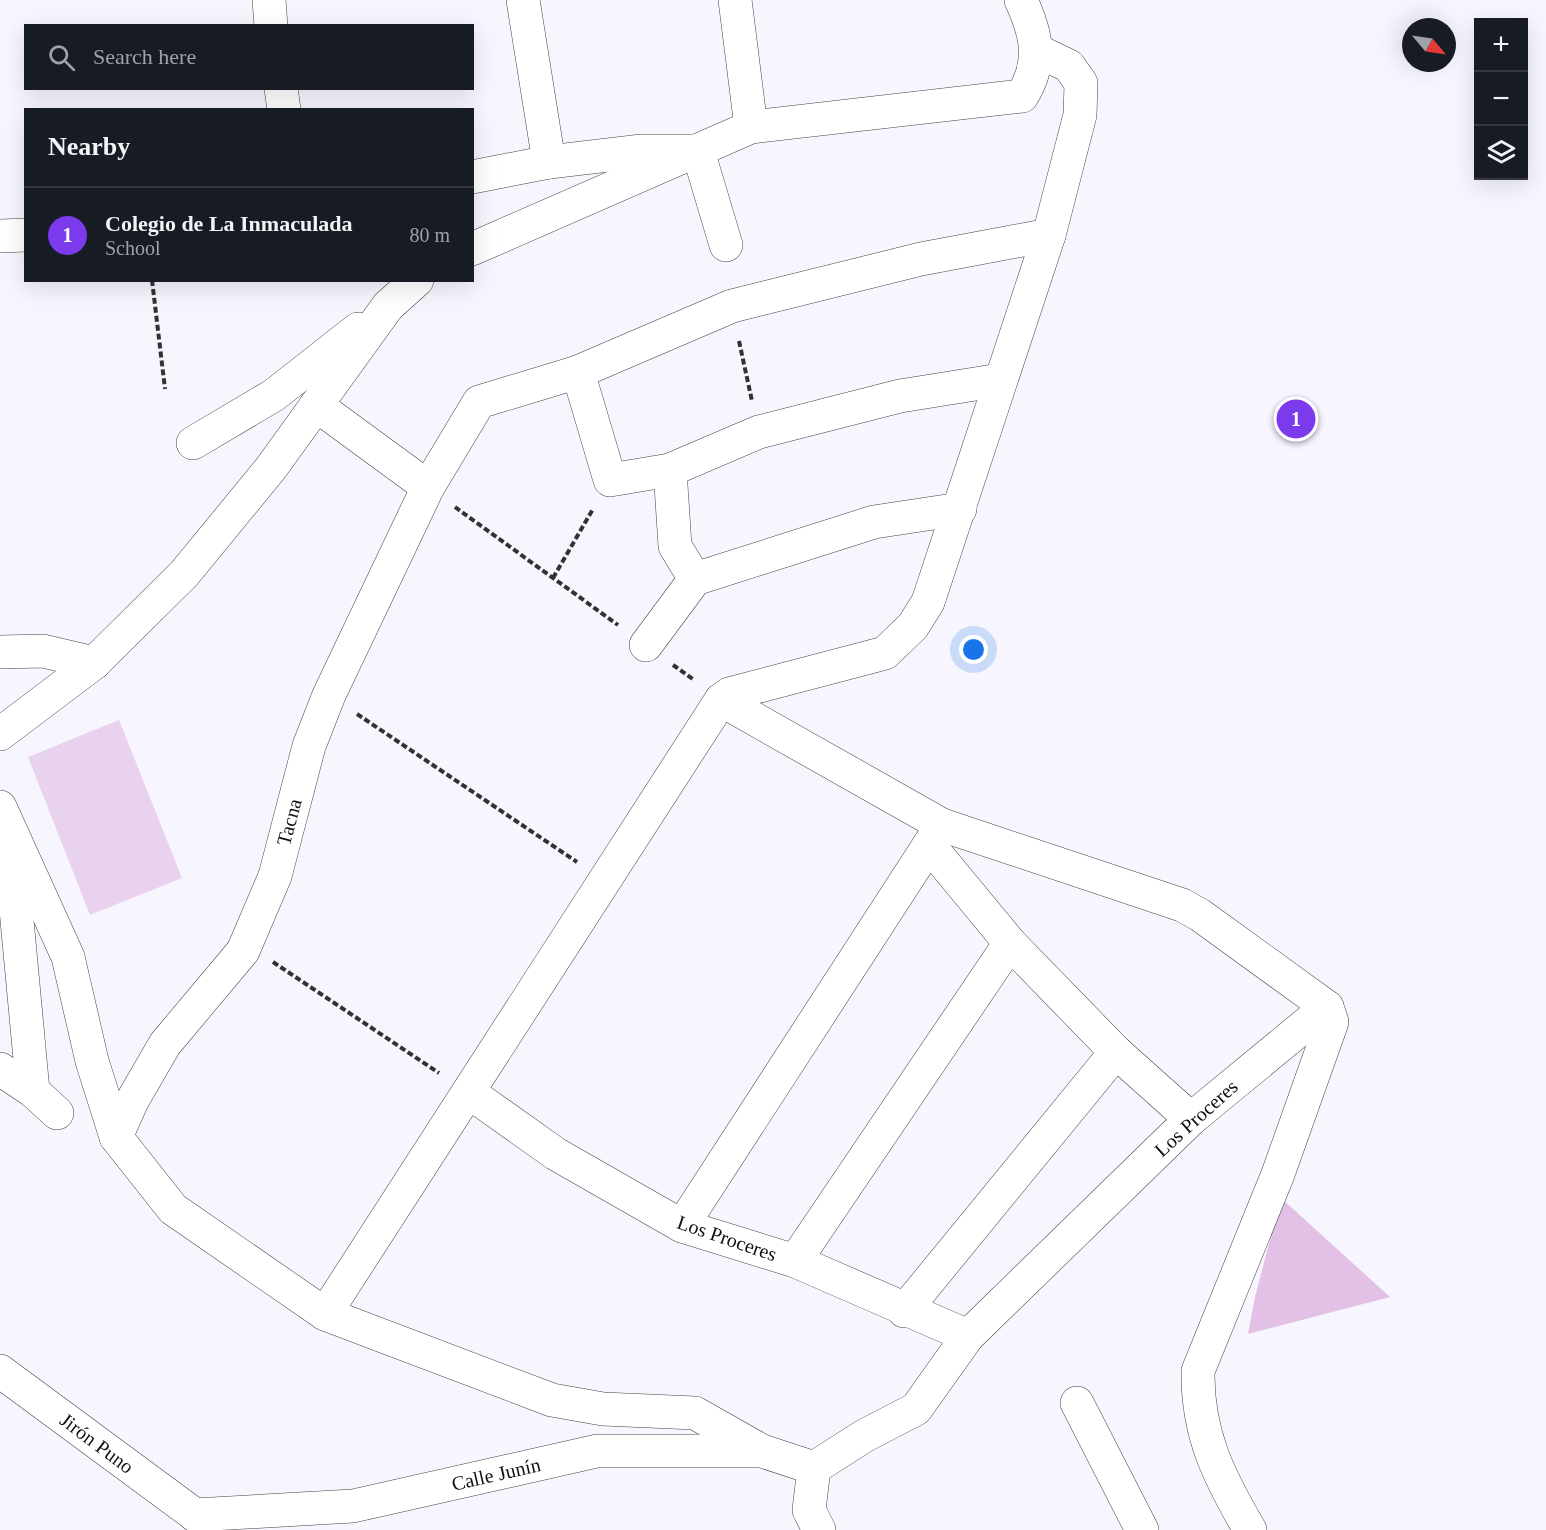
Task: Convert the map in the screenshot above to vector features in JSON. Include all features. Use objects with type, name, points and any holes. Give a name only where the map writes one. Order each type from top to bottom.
[{"type":"street","points":[[269,0],[272,24]]},
{"type":"street","points":[[523,0],[549,162]]},
{"type":"street","points":[[735,0],[751,127]]},
{"type":"street","points":[[474,248],[751,127],[1023,96],[1034,77],[1036,50],[1032,23],[1021,0]]},
{"type":"street","points":[[325,1314],[470,1093],[721,700],[729,694],[885,653],[913,626],[928,602],[1049,235],[1080,115],[1080,83],[1069,66],[1036,50]]},
{"type":"street","points":[[281,90],[284,108]]},
{"type":"street","points":[[474,177],[549,162],[642,151],[698,151]]},
{"type":"street","points":[[698,151],[726,245]]},
{"type":"street","points":[[0,236],[24,235]]},
{"type":"street","name":"Tacna","points":[[116,1137],[132,1101],[165,1044],[243,951],[275,876],[309,747],[329,695],[428,487],[479,402],[578,372],[732,306],[921,259],[1049,235]]},
{"type":"street","points":[[194,443],[274,395],[388,306],[415,282]]},
{"type":"street","points":[[0,734],[94,663],[184,574],[271,468],[388,306]]},
{"type":"street","points":[[578,372],[610,480],[670,470],[759,432],[900,396],[1000,380]]},
{"type":"street","points":[[316,405],[428,487]]},
{"type":"street","points":[[670,470],[675,546],[695,579]]},
{"type":"street","points":[[646,645],[695,579],[874,522],[960,509]]},
{"type":"street","points":[[0,652],[43,651],[94,663]]},
{"type":"street","points":[[721,700],[936,835],[1182,905],[1200,915],[1327,1007],[1332,1022],[1278,1174],[1198,1371],[1198,1400],[1207,1448],[1250,1530]]},
{"type":"street","points":[[3,813],[15,886],[12,989],[33,1091]]},
{"type":"street","points":[[3,813],[68,957],[92,1061],[116,1137],[173,1209],[325,1314],[552,1400],[603,1409],[695,1413],[762,1451]]},
{"type":"street","points":[[936,835],[1010,943],[1116,1053],[1191,1119]]},
{"type":"street","points":[[682,1226],[936,835]]},
{"type":"street","points":[[795,1261],[1010,943]]},
{"type":"street","name":"Los Proceres","points":[[814,1468],[864,1436],[916,1409],[968,1336],[1191,1119],[1327,1007]]},
{"type":"street","points":[[904,1311],[1116,1053]]},
{"type":"street","points":[[0,1069],[33,1091],[57,1113]]},
{"type":"street","name":"Los Proceres","points":[[470,1093],[555,1154],[682,1226],[795,1261],[904,1311],[968,1336]]},
{"type":"street","name":"Jirón Puno","points":[[0,1371],[189,1523]]},
{"type":"street","points":[[1077,1403],[1142,1530]]},
{"type":"street","name":"Calle Junín","points":[[189,1523],[353,1506],[597,1451],[762,1451],[814,1468]]},
{"type":"street","points":[[814,1468],[809,1510],[819,1530]]},
{"type":"path","points":[[152,282],[165,389]]},
{"type":"path","points":[[553,578],[610,480]]},
{"type":"path","points":[[428,487],[721,700]]},
{"type":"path","points":[[329,695],[606,881]]},
{"type":"path","points":[[246,944],[470,1093]]},
{"type":"shaded area","points":[[119,720],[182,878],[90,915],[28,757]]},
{"type":"shaded area","points":[[1281,1198],[1390,1297],[1248,1334],[1255,1297]]},
{"type":"place","name":"Colegio de La Inmaculada","points":[[1296,419]]}]
